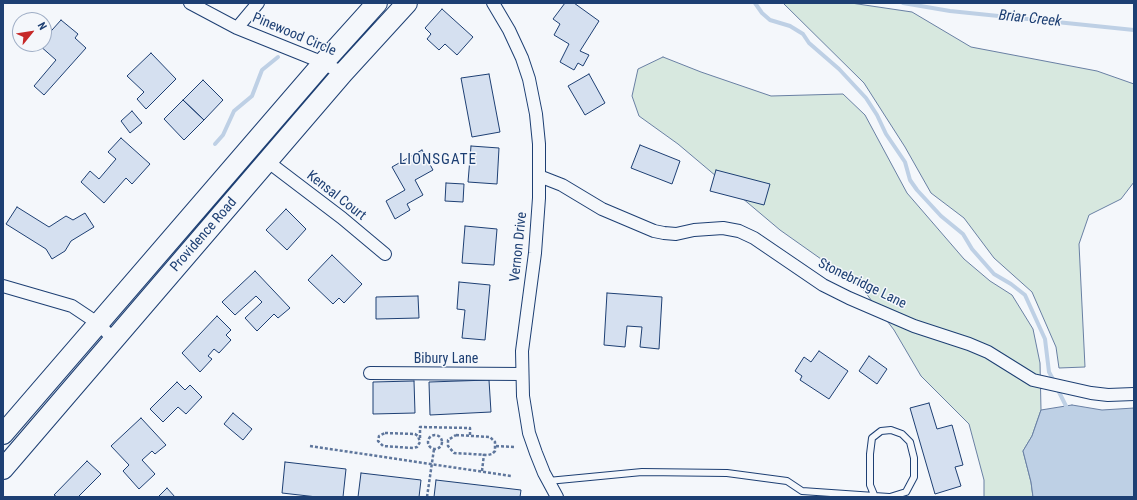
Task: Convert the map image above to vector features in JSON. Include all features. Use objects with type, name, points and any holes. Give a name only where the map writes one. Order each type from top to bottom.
[{"type":"main road","name":"Providence Road","points":[[3,434],[323,62],[377,3]]},
{"type":"main road","name":"Providence Road","points":[[3,469],[113,339],[343,73],[407,3]]},
{"type":"street","name":"Pinewood Circle","points":[[190,3],[237,28],[323,62],[343,73]]},
{"type":"street","points":[[237,28],[258,3]]},
{"type":"street","name":"Vernon Drive","points":[[493,3],[519,49],[529,79],[537,125],[539,176],[535,253],[522,351],[523,396],[529,433],[548,481],[558,497]]},
{"type":"street","name":"Kensal Court","points":[[267,161],[342,218],[385,254]]},
{"type":"street","name":"Stonebridge Lane","points":[[539,176],[562,185],[602,209],[654,231],[676,234],[694,230],[723,228],[739,231],[754,238],[823,284],[849,298],[914,326],[969,344],[988,352],[1033,380],[1066,388],[1108,395],[1134,394]]},
{"type":"street","points":[[3,286],[72,306],[99,324],[113,339]]},
{"type":"street","name":"Bibury Lane","points":[[370,373],[522,374]]},
{"type":"lane","points":[[548,481],[642,472],[727,473],[787,481],[802,491],[875,496],[890,497],[906,492],[914,477],[914,458],[910,442],[902,434],[891,430],[881,431],[872,438],[870,454],[870,485],[875,496]]},
{"type":"path","points":[[428,442],[420,440],[415,434],[385,433],[379,436],[378,440],[383,446],[387,447],[417,447],[420,440],[420,427],[470,428],[470,436]]},
{"type":"path","points":[[435,435],[441,439],[442,443],[440,448],[434,449],[429,447],[428,442],[429,438],[435,435]]},
{"type":"path","points":[[456,435],[470,436],[490,437],[493,439],[496,446],[495,451],[492,454],[484,454],[454,453],[450,450],[448,440],[456,435]]},
{"type":"path","points":[[442,443],[448,444]]},
{"type":"path","points":[[310,446],[511,476]]},
{"type":"path","points":[[496,446],[515,447]]},
{"type":"path","points":[[427,497],[434,449]]},
{"type":"path","points":[[482,471],[484,454]]},
{"type":"shaded area","points":[[783,3],[851,3],[912,12],[971,47],[1097,71],[1134,84],[1134,182],[1121,199],[1089,215],[1079,244],[1085,367],[1059,368],[1056,347],[1032,292],[994,258],[964,218],[931,193],[905,147],[864,83]]},
{"type":"shaded area","points":[[663,57],[701,72],[771,96],[843,94],[865,115],[907,193],[964,259],[990,281],[1012,295],[1033,329],[1040,363],[1041,410],[1032,436],[1023,451],[1031,482],[1033,497],[984,497],[984,480],[969,424],[921,376],[894,330],[862,288],[780,230],[678,144],[639,116],[632,96],[638,69]]},
{"type":"water","points":[[1072,405],[1102,410],[1134,408],[1134,497],[1033,497],[1031,482],[1023,451],[1032,436],[1041,410]]},
{"type":"building","points":[[565,3],[574,3],[599,21],[580,51],[589,55],[583,66],[578,63],[574,70],[560,62],[569,44],[554,35],[560,24],[553,19]]},
{"type":"building","points":[[442,9],[473,37],[457,55],[445,44],[439,50],[427,39],[431,34],[425,28]]},
{"type":"building","points":[[61,20],[78,34],[75,38],[86,48],[44,95],[34,86],[56,60],[47,52],[52,52],[52,30]]},
{"type":"building","points":[[151,53],[176,79],[146,109],[137,99],[144,92],[127,76]]},
{"type":"building","points":[[489,74],[500,132],[472,137],[461,78]]},
{"type":"building","points":[[589,74],[605,103],[585,115],[568,86]]},
{"type":"building","points":[[203,80],[223,100],[204,120],[183,100]]},
{"type":"building","points":[[183,100],[204,120],[184,140],[164,119]]},
{"type":"building","points":[[132,111],[142,123],[130,133],[121,121]]},
{"type":"building","points":[[121,138],[150,164],[132,184],[126,178],[104,203],[81,182],[90,171],[99,179],[116,159],[108,152]]},
{"type":"building","points":[[640,145],[680,161],[672,184],[631,168]]},
{"type":"building","points":[[471,146],[499,148],[497,184],[468,182]]},
{"type":"building","points":[[422,150],[433,170],[415,180],[423,195],[407,204],[410,210],[395,219],[386,201],[405,190],[392,167]]},
{"type":"building","points":[[716,170],[770,184],[764,205],[710,191]]},
{"type":"building","points":[[446,183],[464,184],[463,202],[445,201]]},
{"type":"building","points":[[17,207],[49,227],[66,216],[73,220],[85,213],[94,227],[71,241],[65,251],[52,259],[46,249],[6,224]]},
{"type":"building","points":[[286,209],[306,229],[287,250],[266,230]]},
{"type":"building","points":[[465,226],[497,229],[494,265],[462,263]]},
{"type":"building","points":[[332,255],[362,284],[344,303],[339,298],[333,304],[308,280]]},
{"type":"building","points":[[255,271],[290,308],[278,318],[274,314],[257,331],[245,318],[262,302],[256,296],[235,315],[222,302]]},
{"type":"building","points":[[459,282],[490,285],[485,340],[462,338],[465,310],[457,309]]},
{"type":"building","points":[[607,293],[662,297],[659,349],[640,347],[642,327],[627,326],[625,347],[604,345]]},
{"type":"building","points":[[418,296],[419,318],[376,319],[376,297]]},
{"type":"building","points":[[217,316],[231,330],[226,335],[231,340],[219,353],[214,349],[208,356],[212,359],[200,372],[182,353]]},
{"type":"building","points":[[819,351],[848,371],[829,399],[800,380],[802,376],[795,371],[804,357],[811,362]]},
{"type":"building","points":[[869,356],[887,369],[877,384],[859,371]]},
{"type":"building","points":[[489,380],[491,412],[430,415],[429,382]]},
{"type":"building","points":[[414,381],[415,413],[373,414],[373,382]]},
{"type":"building","points":[[177,382],[185,390],[190,385],[202,397],[186,414],[178,407],[163,422],[150,409]]},
{"type":"building","points":[[929,403],[937,429],[952,425],[963,465],[955,467],[961,486],[935,494],[910,408]]},
{"type":"building","points":[[233,413],[252,429],[243,440],[224,424]]},
{"type":"building","points":[[141,418],[166,445],[155,454],[152,451],[142,460],[155,474],[139,489],[123,471],[129,465],[111,446]]},
{"type":"building","points":[[87,461],[101,474],[78,497],[57,497],[54,495]]},
{"type":"building","points":[[285,462],[346,469],[343,497],[317,497],[282,493]]},
{"type":"building","points":[[361,473],[421,480],[419,497],[358,497]]},
{"type":"building","points":[[436,480],[521,490],[520,497],[434,497]]},
{"type":"building","points":[[167,488],[175,497],[158,497]]},
{"type":"waterway","points":[[755,3],[762,13],[770,20],[790,26],[803,34],[809,43],[839,69],[866,98],[877,115],[886,134],[905,162],[910,180],[917,190],[941,216],[963,234],[972,249],[994,274],[1011,284],[1025,295],[1045,339],[1049,372],[1054,381]]},
{"type":"waterway","name":"Briar Creek","points":[[903,3],[950,11],[1134,30]]},
{"type":"waterway","points":[[215,144],[223,135],[234,111],[252,96],[262,70],[278,57]]},
{"type":"waterway","points":[[1057,388],[1068,410]]},
{"type":"district","name":"LIONSGATE","points":[[438,160]]}]
